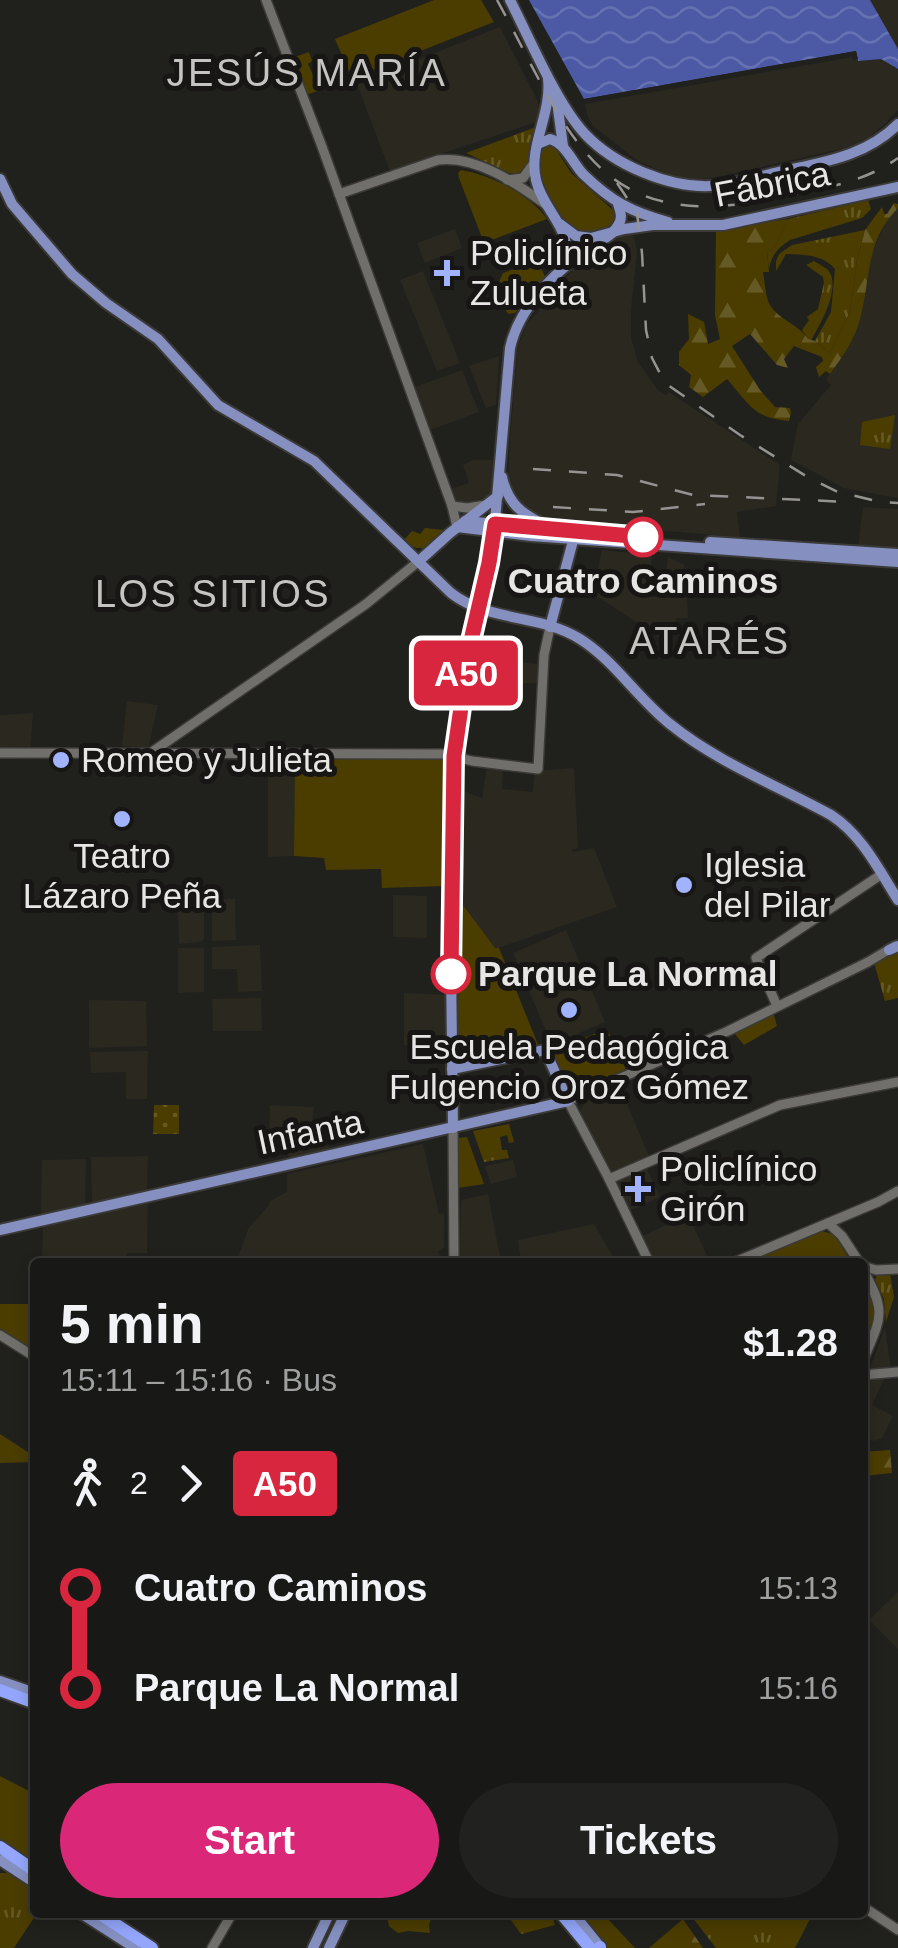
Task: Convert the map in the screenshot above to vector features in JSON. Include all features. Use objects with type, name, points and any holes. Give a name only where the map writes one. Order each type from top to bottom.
[{"type":"highway","points":[[0,1690],[30,1700]]},
{"type":"highway","points":[[0,1847],[30,1868]]},
{"type":"highway","points":[[94,1918],[137,1944],[152,1948]]},
{"type":"highway","points":[[565,1918],[590,1948]]},
{"type":"main road","points":[[510,0],[576,123],[594,142],[668,182],[702,186],[731,182],[853,154],[876,143],[898,124]]},
{"type":"main road","points":[[548,73],[545,121],[534,162],[535,178],[545,204],[566,236],[568,249],[558,274]]},
{"type":"main road","points":[[454,1128],[454,756],[495,528],[510,348],[526,310],[558,274],[612,233],[621,220],[618,204],[586,177],[564,147],[556,89]]},
{"type":"main road","points":[[560,129],[564,122],[576,123]]},
{"type":"main road","points":[[537,145],[550,139],[564,147]]},
{"type":"main road","points":[[0,179],[6,206],[72,274],[158,339],[218,405],[314,461],[457,598],[478,608],[574,635],[590,645],[653,710],[681,732],[838,819],[859,840],[898,900]]},
{"type":"main road","name":"Fábrica","points":[[612,233],[634,227],[723,224],[898,187]]},
{"type":"main road","name":"Fábrica","points":[[618,204],[675,224]]},
{"type":"main road","points":[[560,224],[576,236],[612,233]]},
{"type":"main road","points":[[500,462],[506,492],[514,505],[525,514],[572,534],[898,554]]},
{"type":"main road","points":[[419,562],[498,496]]},
{"type":"main road","points":[[461,524],[898,562]]},
{"type":"main road","points":[[495,528],[556,529]]},
{"type":"main road","points":[[550,627],[572,534]]},
{"type":"main road","points":[[404,547],[418,552],[430,549]]},
{"type":"main road","points":[[452,1069],[545,1050],[568,1101]]},
{"type":"main road","name":"Infanta","points":[[0,1230],[568,1101]]},
{"type":"main road","points":[[0,1681],[30,1691]]},
{"type":"main road","points":[[0,1860],[30,1881]]},
{"type":"main road","points":[[0,1870],[14,1870]]},
{"type":"main road","points":[[313,1948],[327,1918]]},
{"type":"main road","points":[[329,1948],[343,1918]]},
{"type":"main road","points":[[577,1918],[600,1948]]},
{"type":"street","points":[[266,0],[461,524]]},
{"type":"street","points":[[339,194],[450,159],[470,163],[505,179],[545,204]]},
{"type":"street","points":[[505,179],[523,178],[534,162]]},
{"type":"street","points":[[452,506],[486,505]]},
{"type":"street","points":[[150,754],[366,604],[419,562]]},
{"type":"street","points":[[0,753],[444,754],[538,769],[543,666],[550,627]]},
{"type":"street","points":[[777,1006],[756,958],[882,874]]},
{"type":"street","name":"Infanta","points":[[568,1101],[722,1034],[895,947]]},
{"type":"street","points":[[609,1180],[780,1105],[898,1082]]},
{"type":"street","points":[[568,1101],[646,1258]]},
{"type":"street","points":[[454,1128],[454,1258]]},
{"type":"street","points":[[745,1258],[826,1226],[898,1191]]},
{"type":"street","points":[[826,1226],[842,1236],[856,1258]]},
{"type":"street","points":[[868,1267],[898,1268]]},
{"type":"street","points":[[871,1284],[873,1275],[882,1270]]},
{"type":"street","points":[[868,1279],[880,1312],[868,1350]]},
{"type":"street","points":[[0,1336],[30,1354]]},
{"type":"street","points":[[868,1374],[898,1372]]},
{"type":"street","points":[[868,1910],[898,1930]]},
{"type":"street","points":[[212,1948],[230,1918]]},
{"type":"shaded area","points":[[870,0],[898,0],[898,49],[897,48]]},
{"type":"shaded area","points":[[500,27],[538,102],[536,122],[390,171],[357,84]]},
{"type":"shaded area","points":[[856,51],[858,61],[881,59],[898,69],[898,110],[869,137],[845,148],[713,178],[691,179],[638,161],[593,126],[587,114],[584,99]]},
{"type":"shaded area","points":[[898,208],[898,498],[844,488],[791,460],[798,424],[831,385],[826,380],[857,328],[869,260],[887,219]]},
{"type":"shaded area","points":[[455,229],[462,248],[425,263],[417,243]]},
{"type":"shaded area","points":[[633,232],[637,252],[631,338],[638,362],[658,390],[666,395],[669,392],[780,465],[776,506],[737,512],[740,537],[543,521],[527,513],[512,496],[508,483],[510,438],[518,346],[526,326],[581,259],[595,247]]},
{"type":"shaded area","points":[[423,271],[460,363],[437,371],[400,280]]},
{"type":"shaded area","points":[[499,356],[496,405],[486,408],[469,366]]},
{"type":"shaded area","points":[[462,370],[479,412],[430,430],[415,387]]},
{"type":"shaded area","points":[[473,460],[493,460],[491,496],[458,505],[452,489],[469,483],[463,465]]},
{"type":"shaded area","points":[[863,507],[898,509],[898,551],[858,548]]},
{"type":"shaded area","points":[[602,550],[652,555],[649,597],[663,597],[668,557],[685,565],[682,573],[686,576],[688,618],[676,618],[675,631],[666,642],[592,593]]},
{"type":"shaded area","points":[[507,661],[538,664],[537,683],[505,683]]},
{"type":"shaded area","points":[[127,701],[158,705],[148,748],[122,746]]},
{"type":"shaded area","points":[[33,713],[30,751],[0,751],[0,715]]},
{"type":"shaded area","points":[[295,758],[294,856],[268,857],[268,759]]},
{"type":"shaded area","points":[[487,767],[503,770],[502,789],[533,792],[535,771],[574,768],[578,848],[571,850],[594,848],[617,907],[495,949],[457,897],[458,789],[482,798]]},
{"type":"shaded area","points":[[393,895],[427,896],[427,938],[393,937]]},
{"type":"shaded area","points":[[235,899],[236,940],[212,941],[212,900]]},
{"type":"shaded area","points":[[204,910],[204,939],[179,944],[178,911]]},
{"type":"shaded area","points":[[566,930],[605,1022],[552,1045],[513,953]]},
{"type":"shaded area","points":[[260,945],[262,991],[238,992],[237,969],[212,969],[212,947]]},
{"type":"shaded area","points":[[178,948],[204,948],[204,992],[178,993]]},
{"type":"shaded area","points":[[404,993],[446,995],[447,1046],[404,1045]]},
{"type":"shaded area","points":[[261,998],[262,1031],[213,1031],[212,999]]},
{"type":"shaded area","points":[[89,1000],[146,1001],[147,1046],[89,1048]]},
{"type":"shaded area","points":[[148,1051],[147,1099],[126,1099],[126,1072],[91,1073],[90,1052]]},
{"type":"shaded area","points":[[619,1085],[650,1159],[611,1175],[580,1110],[587,1100]]},
{"type":"shaded area","points":[[270,1105],[314,1107],[311,1132],[331,1149],[289,1159],[286,1144],[269,1149]]},
{"type":"shaded area","points":[[423,1144],[439,1214],[444,1213],[444,1248],[438,1252],[442,1258],[211,1258],[238,1257],[248,1229],[270,1201],[287,1192],[287,1174]]},
{"type":"shaded area","points":[[148,1156],[147,1193],[92,1204],[91,1157]]},
{"type":"shaded area","points":[[86,1159],[85,1204],[41,1215],[42,1160]]},
{"type":"shaded area","points":[[513,1160],[517,1177],[491,1184],[485,1166]]},
{"type":"shaded area","name":"Policlínico Girón","points":[[646,1167],[660,1197],[629,1211],[616,1180]]},
{"type":"shaded area","points":[[488,1194],[500,1258],[460,1258],[461,1200]]},
{"type":"shaded area","points":[[148,1204],[147,1253],[127,1253],[126,1258],[42,1258],[43,1225]]},
{"type":"shaded area","points":[[688,1215],[708,1258],[651,1258],[642,1236]]},
{"type":"shaded area","points":[[594,1224],[614,1258],[520,1258],[518,1240]]},
{"type":"shaded area","points":[[885,1327],[891,1369],[869,1371]]},
{"type":"shaded area","points":[[885,1377],[872,1405],[893,1416],[882,1438],[873,1441],[868,1438],[868,1378]]},
{"type":"shaded area","points":[[898,1592],[898,1649],[869,1620]]},
{"type":"green space","points":[[434,0],[481,0],[494,22],[352,78],[335,39]]},
{"type":"green space","points":[[309,52],[312,61],[308,64],[323,89],[306,95],[292,58]]},
{"type":"green space","points":[[536,127],[529,164],[519,173],[509,173],[466,153]]},
{"type":"green space","points":[[547,144],[554,146],[571,173],[613,210],[616,218],[606,231],[578,231],[558,214],[540,176],[539,150]]},
{"type":"green space","points":[[461,170],[508,187],[547,219],[484,243],[459,178]]},
{"type":"green space","points":[[868,200],[871,209],[862,218],[790,240],[774,255],[769,269],[767,252],[775,247],[788,219]]},
{"type":"green space","points":[[894,203],[898,208],[874,247],[858,326],[830,374],[826,371],[819,377],[816,367],[822,357],[794,346],[784,359],[788,368],[777,365],[750,334],[732,346],[775,407],[790,408],[789,421],[760,413],[727,379],[703,397],[689,387],[691,375],[679,365],[679,352],[689,339],[688,314],[704,322],[708,344],[720,339],[715,315],[716,230],[788,219],[775,247],[767,252],[769,272],[763,272],[767,297],[778,315],[830,353],[850,312],[865,230],[882,207],[887,214]]},
{"type":"green space","points":[[865,230],[850,312],[830,353],[815,341],[831,312],[835,269],[806,255],[786,254],[776,271],[776,261],[792,245]]},
{"type":"green space","points":[[538,260],[545,277],[515,313],[509,314],[498,284],[503,273]]},
{"type":"green space","points":[[814,261],[828,270],[833,286],[811,340],[802,330],[807,317],[818,309],[824,283],[823,277],[806,265]]},
{"type":"green space","points":[[895,415],[890,449],[860,445],[862,422]]},
{"type":"green space","points":[[425,528],[444,530],[425,548],[403,541],[412,531],[420,534]]},
{"type":"green space","points":[[446,757],[446,886],[382,888],[381,869],[326,870],[324,858],[294,856],[295,758]]},
{"type":"green space","points":[[457,897],[495,948],[499,948],[539,1047],[456,1064]]},
{"type":"green space","points":[[898,949],[898,998],[885,1001],[874,963]]},
{"type":"green space","points":[[773,1012],[777,1026],[744,1045],[734,1033]]},
{"type":"green space","points":[[607,1029],[626,1067],[569,1093],[553,1050]]},
{"type":"green space","points":[[154,1105],[179,1105],[179,1134],[153,1134]]},
{"type":"green space","points":[[509,1124],[514,1142],[509,1143],[507,1135],[500,1137],[502,1150],[507,1150],[509,1158],[484,1162],[473,1131]]},
{"type":"green space","points":[[467,1137],[484,1184],[458,1188],[458,1138]]},
{"type":"green space","points":[[822,1231],[835,1235],[849,1258],[758,1258]]},
{"type":"green space","points":[[877,1274],[890,1274],[894,1297],[886,1322],[884,1299],[875,1280]]},
{"type":"green space","points":[[868,1294],[874,1313],[868,1332]]},
{"type":"green space","points":[[0,1304],[30,1304],[30,1349],[0,1329]]},
{"type":"green space","points":[[0,1434],[30,1453],[30,1462],[0,1463]]},
{"type":"green space","points":[[890,1450],[892,1473],[868,1475],[868,1452]]},
{"type":"green space","points":[[0,1776],[30,1791],[30,1864],[0,1844]]},
{"type":"green space","points":[[0,1873],[12,1873],[30,1885],[30,1918],[34,1918],[14,1948],[0,1948]]},
{"type":"green space","points":[[387,1918],[431,1918],[430,1933],[398,1933],[389,1926]]},
{"type":"green space","points":[[510,1918],[553,1918],[555,1925],[521,1934]]},
{"type":"green space","points":[[589,1918],[607,1918],[635,1948],[606,1948],[586,1922]]},
{"type":"green space","points":[[693,1918],[810,1918],[795,1948],[716,1948]]},
{"type":"green space","points":[[683,1919],[703,1948],[649,1948]]},
{"type":"water","points":[[529,0],[870,0],[898,49],[898,69],[881,59],[858,61],[856,51],[584,99]]},
{"type":"pier","points":[[856,51],[858,59],[853,60],[852,57],[585,104],[584,99]]},
{"type":"railway","points":[[497,0],[570,131],[596,164],[627,188],[666,202],[714,206],[839,184],[870,174],[898,158]]},
{"type":"railway","points":[[617,183],[637,213],[646,330],[652,358],[665,383],[809,478],[838,492],[898,503]]},
{"type":"railway","points":[[533,469],[617,475],[693,495],[850,502]]},
{"type":"railway","points":[[553,507],[633,512],[705,504]]},
{"type":"bus line","name":"A50","points":[[451,974],[454,756],[474,622],[495,524],[643,537]]},
{"type":"place","name":"Policlínico Zulueta","points":[[447,273]]},
{"type":"place","name":"Cuatro Caminos","points":[[643,537]]},
{"type":"place","name":"Romeo y Julieta","points":[[61,760]]},
{"type":"place","name":"Teatro Lázaro Peña","points":[[122,819]]},
{"type":"place","name":"Iglesia del Pilar","points":[[684,885]]},
{"type":"place","name":"Parque La Normal","points":[[451,974]]},
{"type":"place","name":"Escuela Pedagógica Fulgencio Oroz Gómez","points":[[569,1010]]},
{"type":"place","name":"Policlínico Girón","points":[[638,1189]]},
{"type":"district","name":"JESÚS MARÍA","points":[[307,73]]},
{"type":"district","name":"LOS SITIOS","points":[[213,594]]},
{"type":"district","name":"ATARÉS","points":[[710,641]]}]
